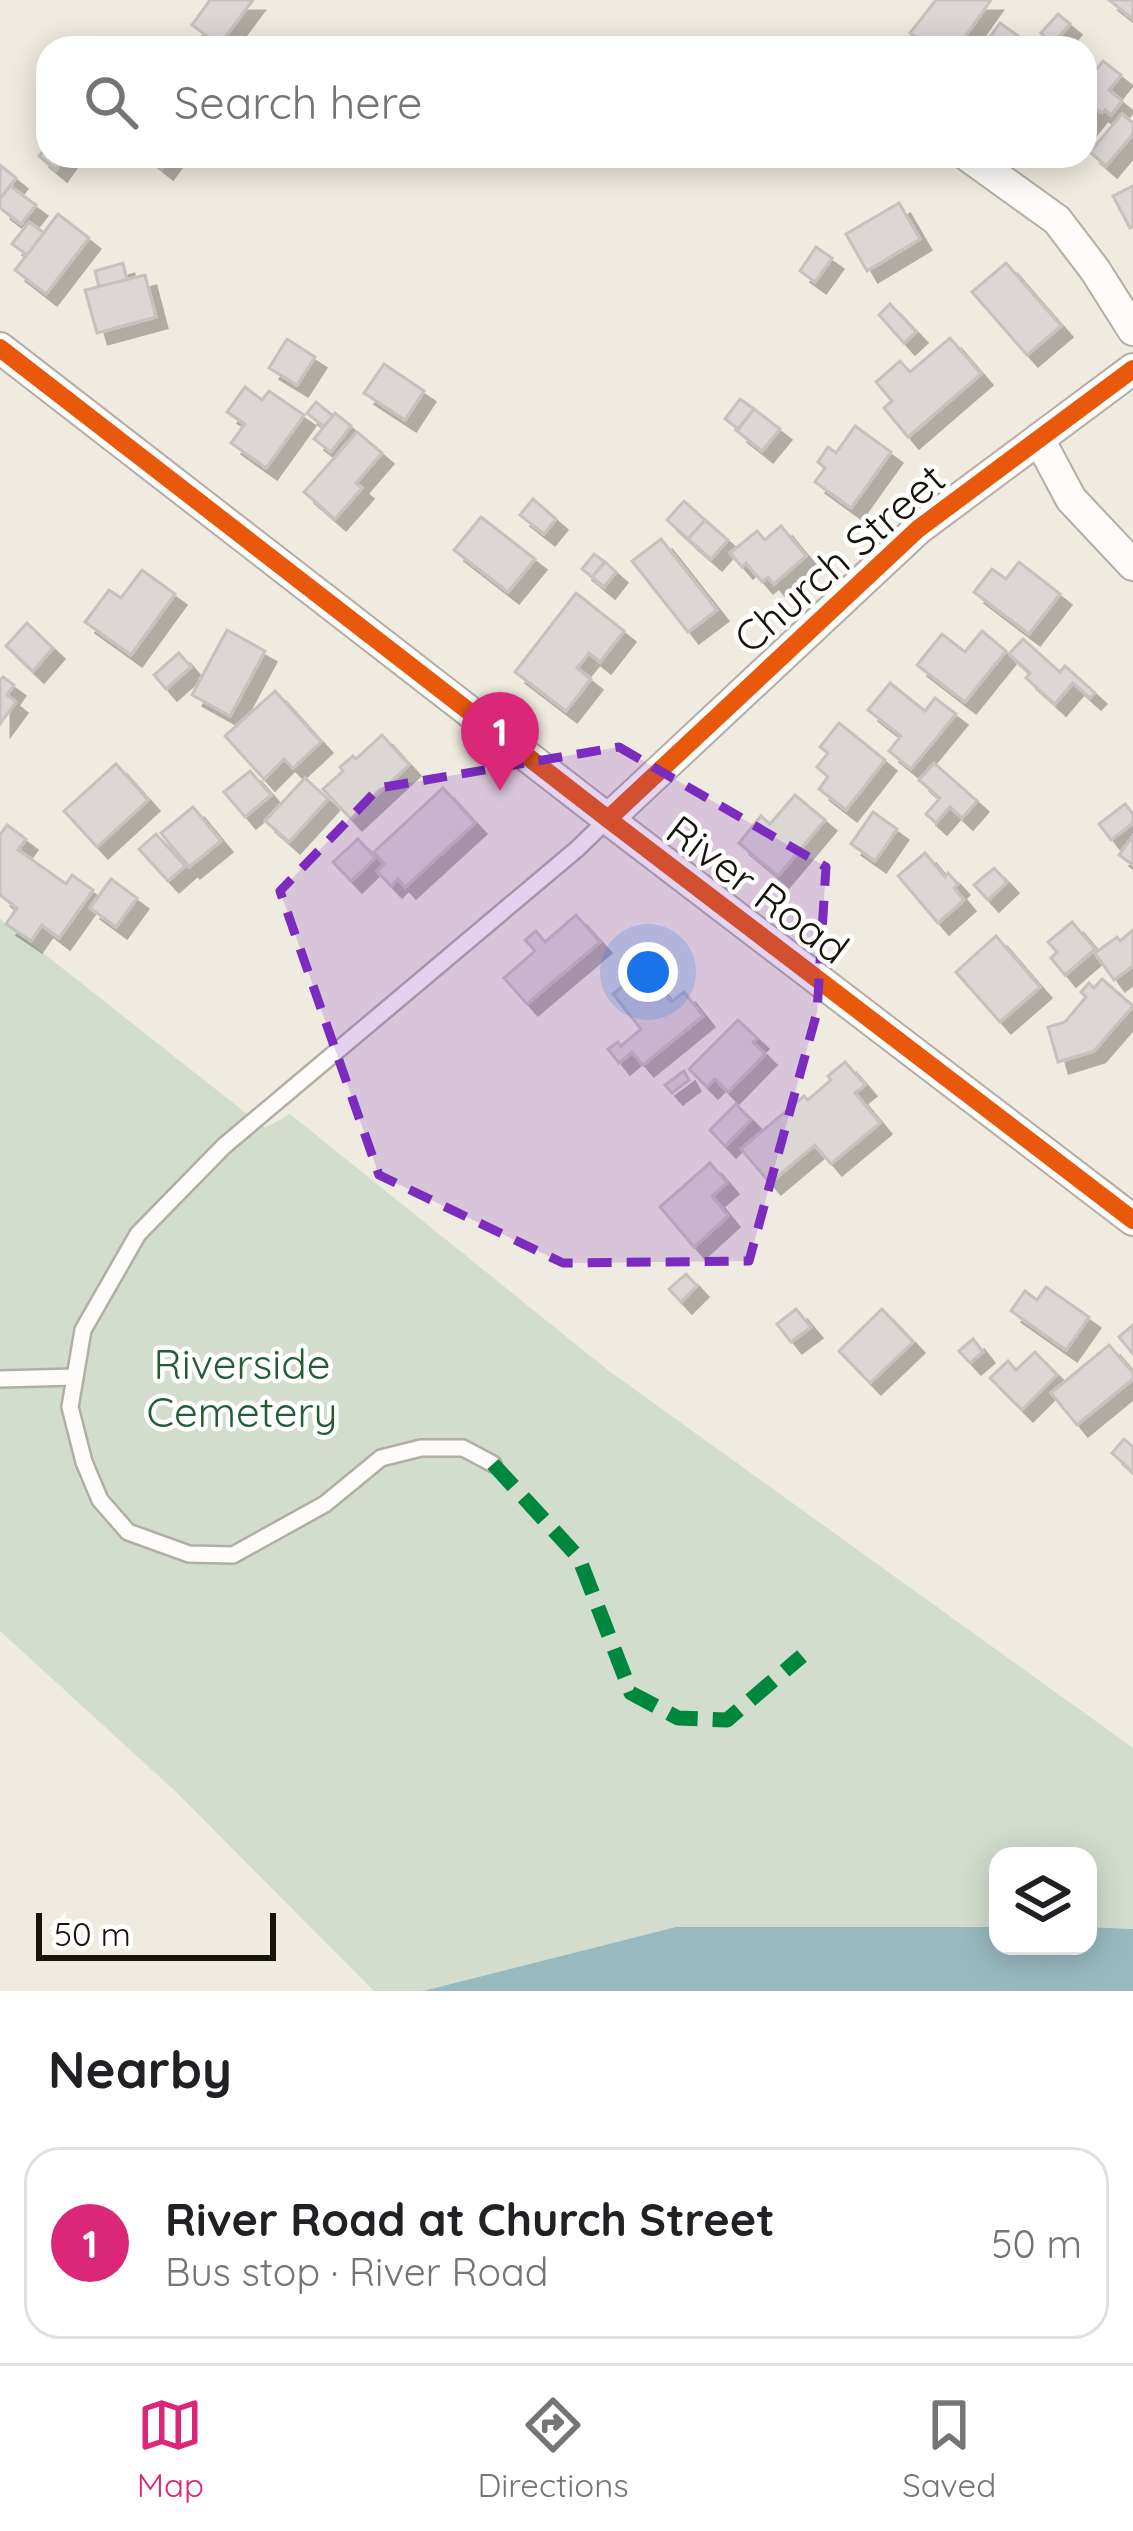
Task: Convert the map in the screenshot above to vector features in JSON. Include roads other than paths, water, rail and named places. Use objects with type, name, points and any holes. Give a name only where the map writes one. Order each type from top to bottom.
[{"type":"street","points":[[985,168],[1057,220],[1133,330]]},
{"type":"street","name":"River Road","points":[[0,348],[1133,1220]]},
{"type":"street","name":"Church Street","points":[[608,819],[918,529],[1133,369]]},
{"type":"street","points":[[1039,439],[1071,499],[1133,565]]},
{"type":"lane","points":[[493,1464],[463,1448],[421,1448],[381,1458],[325,1504],[233,1556],[189,1554],[128,1532],[100,1499],[84,1462],[70,1407],[82,1330],[138,1234],[224,1146],[608,819]]},
{"type":"lane","points":[[0,1379],[75,1377]]},
{"type":"water","points":[[676,1927],[989,1927],[989,1955],[1097,1955],[1097,1927],[1133,1929],[1133,1991],[423,1991]]},
{"type":"place","name":"River Road at Church Street","points":[[500,791]]},
{"type":"park label","name":"Riverside Cemetery","points":[[242,1387]]}]
